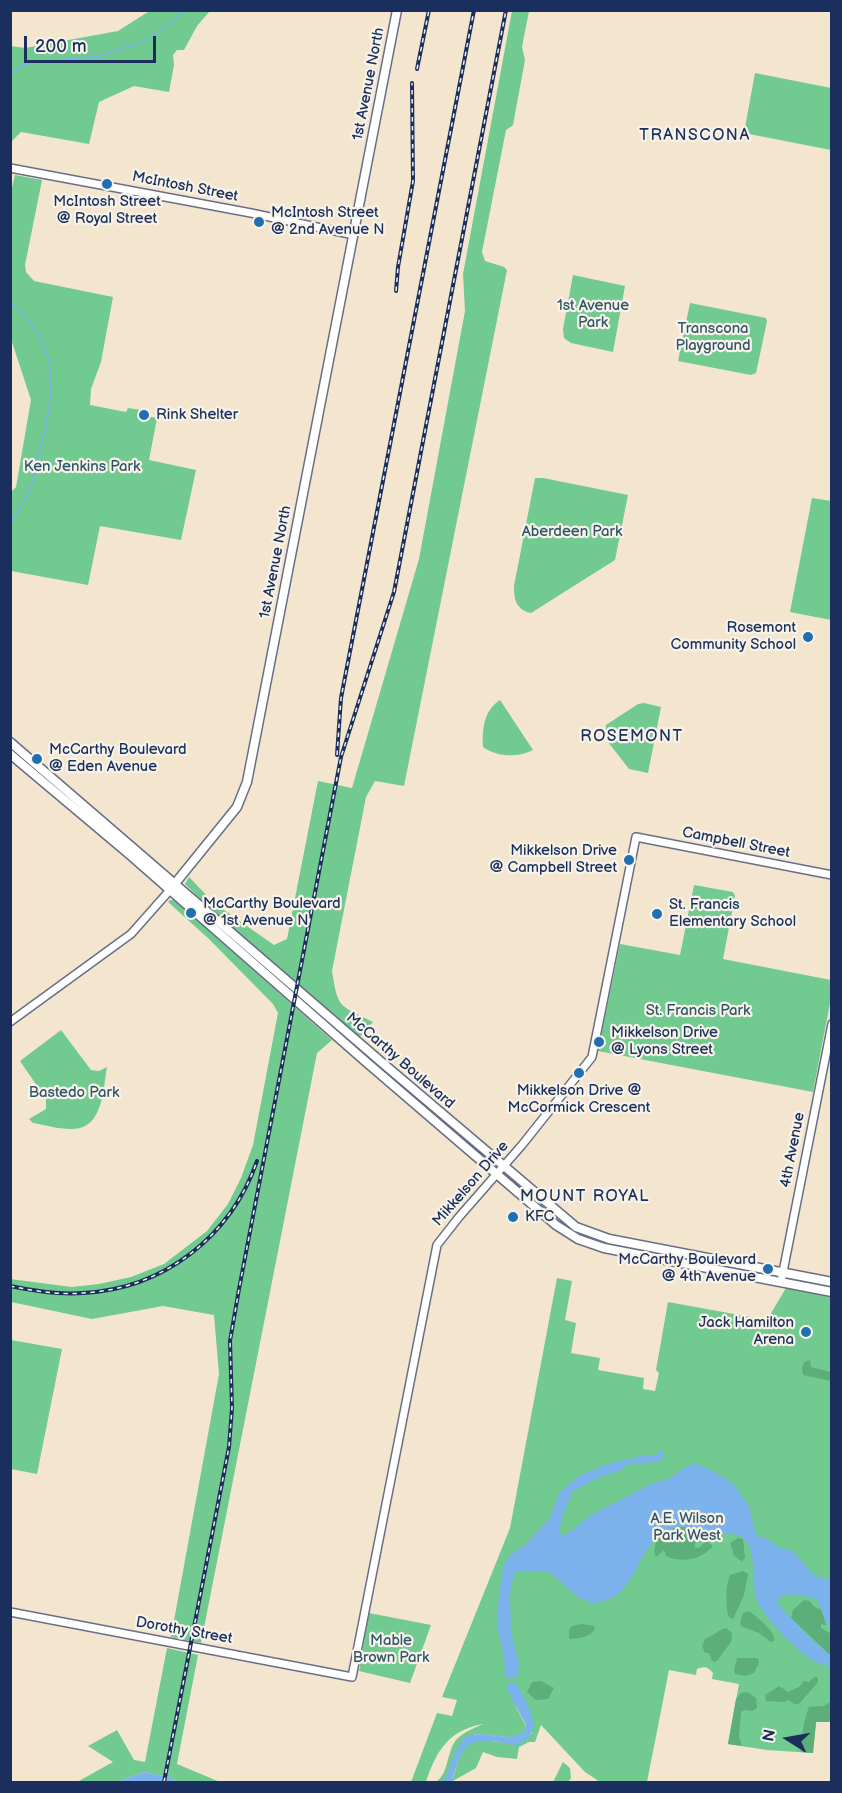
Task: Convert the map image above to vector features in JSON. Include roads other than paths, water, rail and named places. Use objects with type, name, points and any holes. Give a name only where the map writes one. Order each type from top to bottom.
[{"type":"main road","name":"1st Avenue North","points":[[173,887],[237,807],[247,782],[397,10]]},
{"type":"main road","name":"McCarthy Boulevard","points":[[10,742],[372,1067],[500,1170],[556,1225],[578,1239],[604,1248],[782,1278],[831,1282]]},
{"type":"main road","name":"McCarthy Boulevard","points":[[10,754],[173,887]]},
{"type":"main road","name":"McCarthy Boulevard","points":[[782,1278],[831,1292]]},
{"type":"street","name":"McIntosh Street","points":[[10,168],[251,213],[354,236]]},
{"type":"street","name":"Campbell Street","points":[[636,837],[831,875]]},
{"type":"street","name":"Mikkelson Drive","points":[[352,1677],[437,1245],[592,1057],[636,837]]},
{"type":"street","name":"1st Avenue North","points":[[10,1022],[131,934],[173,887]]},
{"type":"street","name":"4th Avenue","points":[[782,1278],[831,1024]]},
{"type":"street","name":"Dorothy Street","points":[[10,1612],[352,1677]]},
{"type":"water","points":[[660,1450],[664,1452],[659,1462],[628,1464],[622,1470],[600,1477],[573,1491],[564,1511],[559,1532],[562,1535],[567,1534],[591,1515],[651,1484],[670,1478],[695,1463],[722,1476],[734,1485],[749,1506],[755,1531],[760,1537],[780,1548],[791,1550],[815,1576],[831,1580],[831,1629],[817,1600],[792,1594],[778,1599],[778,1604],[806,1634],[831,1656],[831,1668],[815,1662],[800,1651],[762,1610],[756,1595],[751,1551],[741,1536],[711,1534],[689,1527],[677,1527],[667,1531],[651,1544],[629,1582],[619,1593],[594,1604],[578,1597],[548,1571],[520,1571],[514,1574],[510,1594],[511,1634],[519,1662],[518,1677],[505,1677],[497,1614],[502,1572],[506,1561],[511,1554],[525,1545],[550,1518],[559,1493],[577,1477],[607,1464],[660,1454]]},
{"type":"water","points":[[511,1682],[517,1684],[530,1709],[533,1726],[531,1733],[526,1740],[517,1745],[486,1741],[470,1744],[461,1753],[451,1782],[443,1782],[457,1749],[465,1737],[481,1734],[510,1737],[524,1732],[526,1725],[508,1691],[507,1685]]},
{"type":"water","points":[[144,1772],[169,1777],[177,1782],[117,1782]]},
{"type":"waterway","points":[[10,73],[35,62],[99,56],[148,40],[175,20],[184,10]]},
{"type":"waterway","points":[[10,302],[27,319],[39,336],[47,353],[51,389],[33,479],[22,505],[10,522]]},
{"type":"railway","points":[[417,69],[429,10]]},
{"type":"railway","points":[[337,755],[341,698],[474,10]]},
{"type":"railway","points":[[164,1782],[229,1447],[232,1408],[230,1341],[341,757],[394,592],[506,10]]},
{"type":"railway","points":[[396,291],[413,181],[412,83]]},
{"type":"railway","points":[[10,1286],[47,1292],[83,1293],[113,1289],[141,1281],[167,1269],[191,1254],[212,1235],[230,1213],[257,1161]]},
{"type":"place","name":"McIntosh Street @ Royal Street","points":[[107,184]]},
{"type":"place","name":"McIntosh Street @ 2nd Avenue N","points":[[259,222]]},
{"type":"place","name":"Rink Shelter","points":[[144,415]]},
{"type":"place","name":"Rosemont Community School","points":[[808,637]]},
{"type":"place","name":"McCarthy Boulevard @ Eden Avenue","points":[[37,759]]},
{"type":"place","name":"Mikkelson Drive @ Campbell Street","points":[[629,860]]},
{"type":"place","name":"McCarthy Boulevard @ 1st Avenue N","points":[[191,913]]},
{"type":"place","name":"St. Francis Elementary School","points":[[657,914]]},
{"type":"place","name":"Mikkelson Drive @ Lyons Street","points":[[599,1042]]},
{"type":"place","name":"Mikkelson Drive @ McCormick Crescent","points":[[579,1073]]},
{"type":"place","name":"KFC","points":[[513,1217]]},
{"type":"place","name":"McCarthy Boulevard @ 4th Avenue","points":[[768,1269]]},
{"type":"place","name":"Jack Hamilton Arena","points":[[806,1332]]},
{"type":"district","name":"TRANSCONA","points":[[695,136]]},
{"type":"district","name":"ROSEMONT","points":[[632,737]]},
{"type":"district","name":"MOUNT ROYAL","points":[[585,1197]]},
{"type":"park label","name":"1st Avenue Park","points":[[593,314]]},
{"type":"park label","name":"Transcona Playground","points":[[713,338]]},
{"type":"park label","name":"Ken Jenkins Park","points":[[82,467]]},
{"type":"park label","name":"Aberdeen Park","points":[[572,532]]},
{"type":"park label","name":"St. Francis Park","points":[[698,1011]]},
{"type":"park label","name":"Bastedo Park","points":[[74,1093]]},
{"type":"park label","name":"A.E. Wilson Park West","points":[[687,1528]]},
{"type":"park label","name":"Mable Brown Park","points":[[391,1650]]}]
